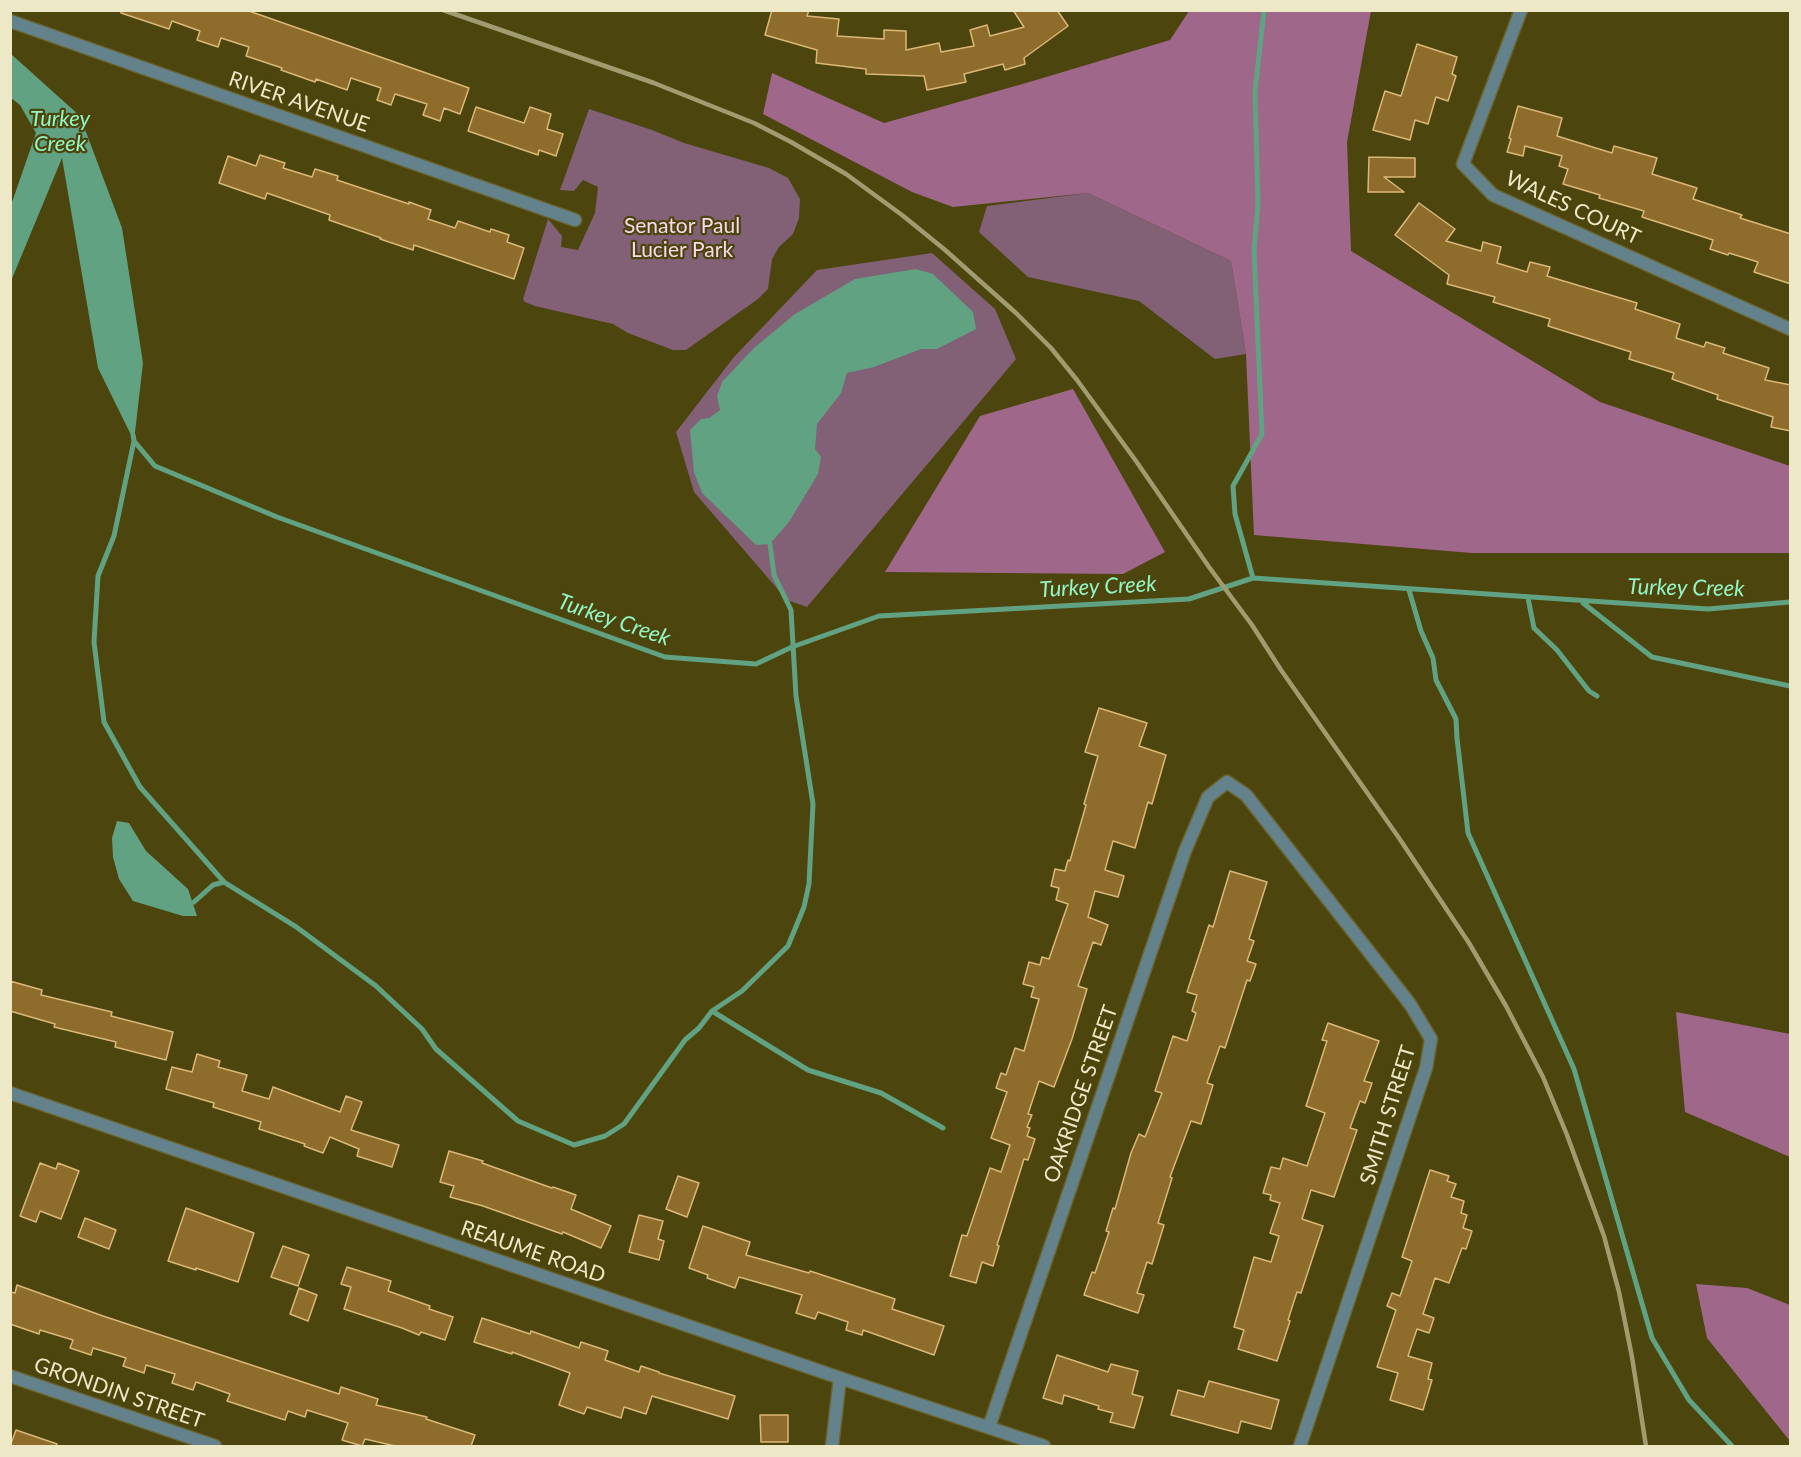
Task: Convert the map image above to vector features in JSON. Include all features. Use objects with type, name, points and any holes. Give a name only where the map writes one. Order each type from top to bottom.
[{"type":"street","name":"WALES COURT","points":[[1521,10],[1464,164],[1493,195],[1791,329]]},
{"type":"street","name":"RIVER AVENUE","points":[[10,21],[575,220]]},
{"type":"street","name":"OAKRIDGE STREET","points":[[989,1427],[1185,851],[1208,797],[1227,782]]},
{"type":"street","name":"SMITH STREET","points":[[1227,782],[1246,795],[1410,1004],[1431,1039],[1426,1068],[1300,1446]]},
{"type":"street","name":"REAUME ROAD","points":[[10,1094],[1044,1446]]},
{"type":"street","name":"GRONDIN STREET","points":[[10,1376],[215,1446]]},
{"type":"street","points":[[832,1446],[840,1378]]},
{"type":"green space","name":"Senator Paul Lucier Park","points":[[589,109],[684,143],[769,168],[788,178],[800,199],[799,218],[793,234],[779,247],[772,259],[768,289],[758,299],[686,350],[673,350],[628,333],[613,324],[535,306],[523,299],[548,219],[562,236],[561,247],[578,250],[595,213],[598,187],[583,180],[574,191],[560,190]]},
{"type":"green space","points":[[1088,193],[1231,261],[1246,354],[1215,359],[1139,301],[1028,277],[979,232],[987,206]]},
{"type":"green space","points":[[932,253],[995,309],[1016,359],[807,607],[787,600],[694,492],[676,432],[734,357],[817,270]]},
{"type":"shaded area","points":[[1189,11],[1371,11],[1347,142],[1351,251],[1600,402],[1790,466],[1790,553],[1472,553],[1254,535],[1246,354],[1231,261],[1088,193],[953,207],[912,192],[763,114],[772,73],[884,123],[1170,40]]},
{"type":"shaded area","points":[[1073,389],[1165,552],[1123,574],[885,572],[980,416]]},
{"type":"shaded area","points":[[1676,1012],[1790,1034],[1790,1157],[1685,1112]]},
{"type":"shaded area","points":[[1696,1284],[1747,1288],[1790,1305],[1790,1441],[1707,1338]]},
{"type":"water","name":"Turkey Creek","points":[[11,54],[80,116],[122,228],[143,363],[134,441],[98,368],[62,158],[11,281],[11,205],[36,133],[20,105],[11,98]]},
{"type":"water","points":[[916,269],[933,274],[973,312],[976,329],[937,349],[921,349],[874,367],[847,373],[841,393],[817,424],[815,449],[821,457],[818,474],[789,522],[770,544],[756,545],[702,493],[694,472],[690,430],[701,419],[709,418],[720,410],[717,396],[722,382],[754,348],[795,314],[855,279]]},
{"type":"water","points":[[117,821],[129,823],[146,851],[188,889],[197,916],[183,916],[133,901],[119,879],[113,857],[112,838]]},
{"type":"building","points":[[121,10],[246,10],[469,88],[460,114],[444,108],[440,121],[423,115],[427,104],[395,94],[391,105],[377,100],[381,88],[351,78],[347,90],[316,79],[315,82],[246,56],[249,47],[221,38],[218,47],[197,40],[200,31],[172,21],[169,29],[121,13]]},
{"type":"building","points":[[772,10],[809,10],[807,16],[839,19],[837,36],[884,39],[884,30],[906,31],[906,50],[939,43],[941,52],[974,46],[970,30],[987,25],[990,36],[1024,27],[1013,10],[1057,10],[1068,26],[1024,58],[1025,64],[1005,70],[1003,64],[964,74],[966,82],[927,90],[924,76],[866,74],[866,69],[816,63],[817,50],[765,35]]},
{"type":"building","points":[[1417,44],[1457,57],[1452,74],[1456,76],[1448,101],[1436,97],[1428,124],[1415,120],[1410,140],[1373,130],[1385,91],[1401,96]]},
{"type":"building","points":[[1518,106],[1562,118],[1557,136],[1612,153],[1614,146],[1657,158],[1652,174],[1697,188],[1693,199],[1742,215],[1740,218],[1791,234],[1791,284],[1754,272],[1758,262],[1710,249],[1713,240],[1642,217],[1644,211],[1599,198],[1600,195],[1563,184],[1568,169],[1559,166],[1562,156],[1525,146],[1523,156],[1507,152]]},
{"type":"building","points":[[476,107],[524,123],[530,107],[551,114],[547,129],[563,134],[556,156],[539,150],[538,155],[468,131]]},
{"type":"building","points":[[260,155],[285,163],[283,168],[312,177],[315,169],[338,176],[337,180],[431,210],[428,219],[455,228],[458,221],[490,232],[491,229],[509,235],[507,242],[524,248],[514,279],[414,245],[413,250],[380,239],[329,220],[330,215],[267,193],[265,199],[219,183],[228,156],[256,166]]},
{"type":"building","points":[[1369,157],[1415,158],[1415,177],[1384,177],[1404,192],[1368,192]]},
{"type":"building","points":[[1419,203],[1455,229],[1446,241],[1481,251],[1483,242],[1501,247],[1497,263],[1527,272],[1530,262],[1550,267],[1547,276],[1637,303],[1635,309],[1680,324],[1676,338],[1704,347],[1706,342],[1725,348],[1723,353],[1769,368],[1765,380],[1791,385],[1791,431],[1771,427],[1773,417],[1717,399],[1718,395],[1672,379],[1674,373],[1629,359],[1631,352],[1548,326],[1550,319],[1493,302],[1495,297],[1447,284],[1449,275],[1395,235]]},
{"type":"building","points":[[1099,708],[1147,723],[1139,746],[1166,755],[1152,804],[1148,802],[1135,848],[1113,841],[1105,870],[1124,876],[1118,897],[1095,891],[1088,917],[1108,925],[1101,945],[1093,942],[1078,986],[1087,989],[1054,1087],[1039,1081],[1028,1114],[1032,1115],[1027,1127],[1030,1128],[1027,1136],[1035,1139],[1028,1160],[1024,1159],[997,1245],[999,1246],[993,1266],[982,1262],[976,1283],[950,1276],[962,1235],[967,1236],[990,1168],[1001,1172],[1010,1145],[991,1138],[1007,1092],[996,1088],[1001,1073],[1006,1075],[1015,1048],[1024,1051],[1039,999],[1031,997],[1034,987],[1023,984],[1029,962],[1040,965],[1042,957],[1049,959],[1068,904],[1056,900],[1059,888],[1051,886],[1055,869],[1065,871],[1068,860],[1070,861],[1086,805],[1084,804],[1098,756],[1085,752]]},
{"type":"building","points":[[1230,871],[1267,882],[1249,939],[1254,941],[1247,961],[1256,964],[1250,981],[1247,980],[1225,1048],[1220,1046],[1207,1083],[1213,1085],[1201,1124],[1191,1121],[1170,1177],[1172,1178],[1158,1223],[1164,1225],[1152,1264],[1147,1262],[1137,1293],[1144,1295],[1138,1313],[1084,1295],[1092,1272],[1095,1273],[1109,1232],[1106,1231],[1113,1208],[1115,1209],[1131,1153],[1139,1134],[1145,1137],[1162,1093],[1155,1091],[1173,1036],[1187,1041],[1196,1013],[1192,1011],[1197,995],[1187,992],[1209,925],[1213,927]]},
{"type":"building","points":[[10,981],[42,990],[41,995],[112,1012],[111,1016],[173,1032],[166,1060],[115,1047],[116,1042],[54,1027],[55,1024],[10,1011]]},
{"type":"building","points":[[1328,1023],[1379,1041],[1364,1081],[1372,1083],[1365,1103],[1360,1101],[1350,1128],[1357,1130],[1334,1197],[1311,1190],[1302,1219],[1323,1226],[1301,1293],[1297,1292],[1277,1361],[1238,1349],[1244,1330],[1234,1327],[1254,1257],[1271,1262],[1279,1236],[1270,1233],[1280,1203],[1270,1200],[1271,1195],[1263,1193],[1271,1167],[1280,1169],[1283,1158],[1307,1166],[1325,1113],[1306,1106],[1327,1041],[1322,1040]]},
{"type":"building","points":[[197,1054],[220,1061],[218,1067],[247,1075],[242,1091],[269,1099],[273,1087],[340,1112],[346,1096],[362,1102],[351,1130],[399,1145],[392,1167],[357,1156],[359,1149],[330,1137],[323,1153],[304,1146],[305,1144],[259,1129],[261,1122],[213,1107],[214,1103],[166,1089],[172,1067],[192,1072]]},
{"type":"building","points":[[449,1151],[576,1195],[571,1209],[611,1226],[601,1248],[563,1232],[562,1234],[483,1206],[450,1197],[454,1186],[440,1182]]},
{"type":"building","points":[[40,1163],[56,1169],[58,1163],[79,1171],[61,1219],[40,1211],[36,1222],[20,1216]]},
{"type":"building","points":[[1430,1170],[1449,1176],[1447,1181],[1456,1184],[1451,1197],[1464,1201],[1461,1213],[1467,1215],[1463,1228],[1472,1231],[1466,1249],[1462,1248],[1449,1283],[1435,1278],[1423,1314],[1434,1318],[1429,1333],[1417,1329],[1408,1356],[1432,1363],[1428,1379],[1432,1380],[1423,1410],[1390,1400],[1398,1373],[1377,1367],[1396,1310],[1387,1306],[1392,1293],[1400,1296],[1412,1261],[1402,1257]]},
{"type":"building","points":[[678,1176],[699,1183],[687,1217],[666,1209]]},
{"type":"building","points":[[186,1208],[254,1233],[238,1282],[168,1261]]},
{"type":"building","points":[[639,1215],[663,1221],[658,1239],[664,1241],[659,1260],[629,1252]]},
{"type":"building","points":[[85,1218],[116,1230],[109,1249],[78,1237]]},
{"type":"building","points":[[703,1226],[750,1242],[746,1255],[809,1273],[810,1271],[895,1299],[892,1309],[944,1326],[934,1355],[863,1330],[862,1335],[846,1330],[848,1322],[818,1312],[815,1319],[796,1313],[802,1295],[739,1277],[735,1288],[707,1278],[708,1275],[689,1268]]},
{"type":"building","points":[[283,1246],[309,1255],[298,1286],[271,1277]]},
{"type":"building","points":[[347,1267],[391,1281],[388,1291],[453,1317],[445,1340],[421,1332],[419,1335],[344,1309],[351,1287],[341,1284]]},
{"type":"building","points":[[17,1285],[339,1394],[341,1387],[378,1399],[376,1405],[427,1417],[426,1419],[475,1435],[471,1446],[395,1446],[365,1439],[362,1446],[342,1440],[348,1423],[307,1410],[305,1417],[288,1411],[285,1420],[227,1401],[230,1394],[196,1382],[193,1390],[172,1383],[175,1374],[146,1365],[144,1373],[123,1366],[126,1358],[93,1348],[91,1355],[70,1348],[73,1340],[40,1330],[39,1334],[10,1324],[10,1292],[15,1293]]},
{"type":"building","points":[[299,1288],[317,1295],[308,1321],[290,1314]]},
{"type":"building","points":[[482,1318],[530,1334],[531,1331],[579,1348],[581,1342],[608,1351],[605,1360],[639,1372],[641,1366],[735,1396],[728,1419],[652,1396],[646,1414],[624,1407],[621,1418],[587,1407],[584,1414],[559,1405],[570,1373],[512,1352],[512,1354],[474,1342]]},
{"type":"building","points":[[1057,1355],[1108,1372],[1111,1364],[1138,1371],[1132,1394],[1143,1397],[1134,1428],[1110,1422],[1113,1413],[1098,1409],[1099,1406],[1064,1395],[1062,1404],[1043,1398]]},
{"type":"building","points":[[1209,1381],[1279,1400],[1271,1429],[1241,1421],[1238,1433],[1171,1415],[1178,1390],[1204,1397]]},
{"type":"building","points":[[760,1415],[788,1415],[788,1442],[761,1442]]},
{"type":"building","points":[[16,1430],[57,1444],[57,1446],[10,1446]]},
{"type":"waterway","points":[[1253,578],[1235,514],[1233,486],[1262,434],[1254,250],[1258,205],[1255,92],[1264,10]]},
{"type":"waterway","name":"Turkey Creek","points":[[133,435],[134,441],[155,466],[277,517],[665,657],[756,664],[792,647],[879,616],[1189,599],[1253,578],[1708,609],[1790,602]]},
{"type":"waterway","points":[[134,441],[114,536],[98,576],[94,642],[104,722],[140,787],[224,882],[295,926],[376,986],[422,1029],[436,1049],[518,1121],[574,1145],[605,1136],[624,1124],[685,1040],[699,1028],[712,1011],[742,991],[788,946],[804,907],[809,884],[813,804],[796,696],[791,610],[774,575],[770,544]]},
{"type":"waterway","points":[[1409,590],[1421,631],[1433,658],[1436,680],[1456,719],[1468,833],[1574,1069],[1652,1338],[1689,1400],[1732,1446]]},
{"type":"waterway","points":[[1528,598],[1534,628],[1557,650],[1589,691],[1597,696]]},
{"type":"waterway","name":"Turkey Creek","points":[[1583,603],[1652,657],[1790,686]]},
{"type":"waterway","points":[[194,902],[213,885],[224,882]]},
{"type":"waterway","points":[[712,1011],[808,1070],[881,1093],[943,1128]]},
{"type":"railway","points":[[443,10],[654,83],[754,123],[791,142],[846,174],[902,215],[1016,313],[1051,348],[1136,461],[1252,625],[1399,838],[1469,943],[1506,1006],[1543,1077],[1604,1236],[1619,1292],[1646,1446]]}]
